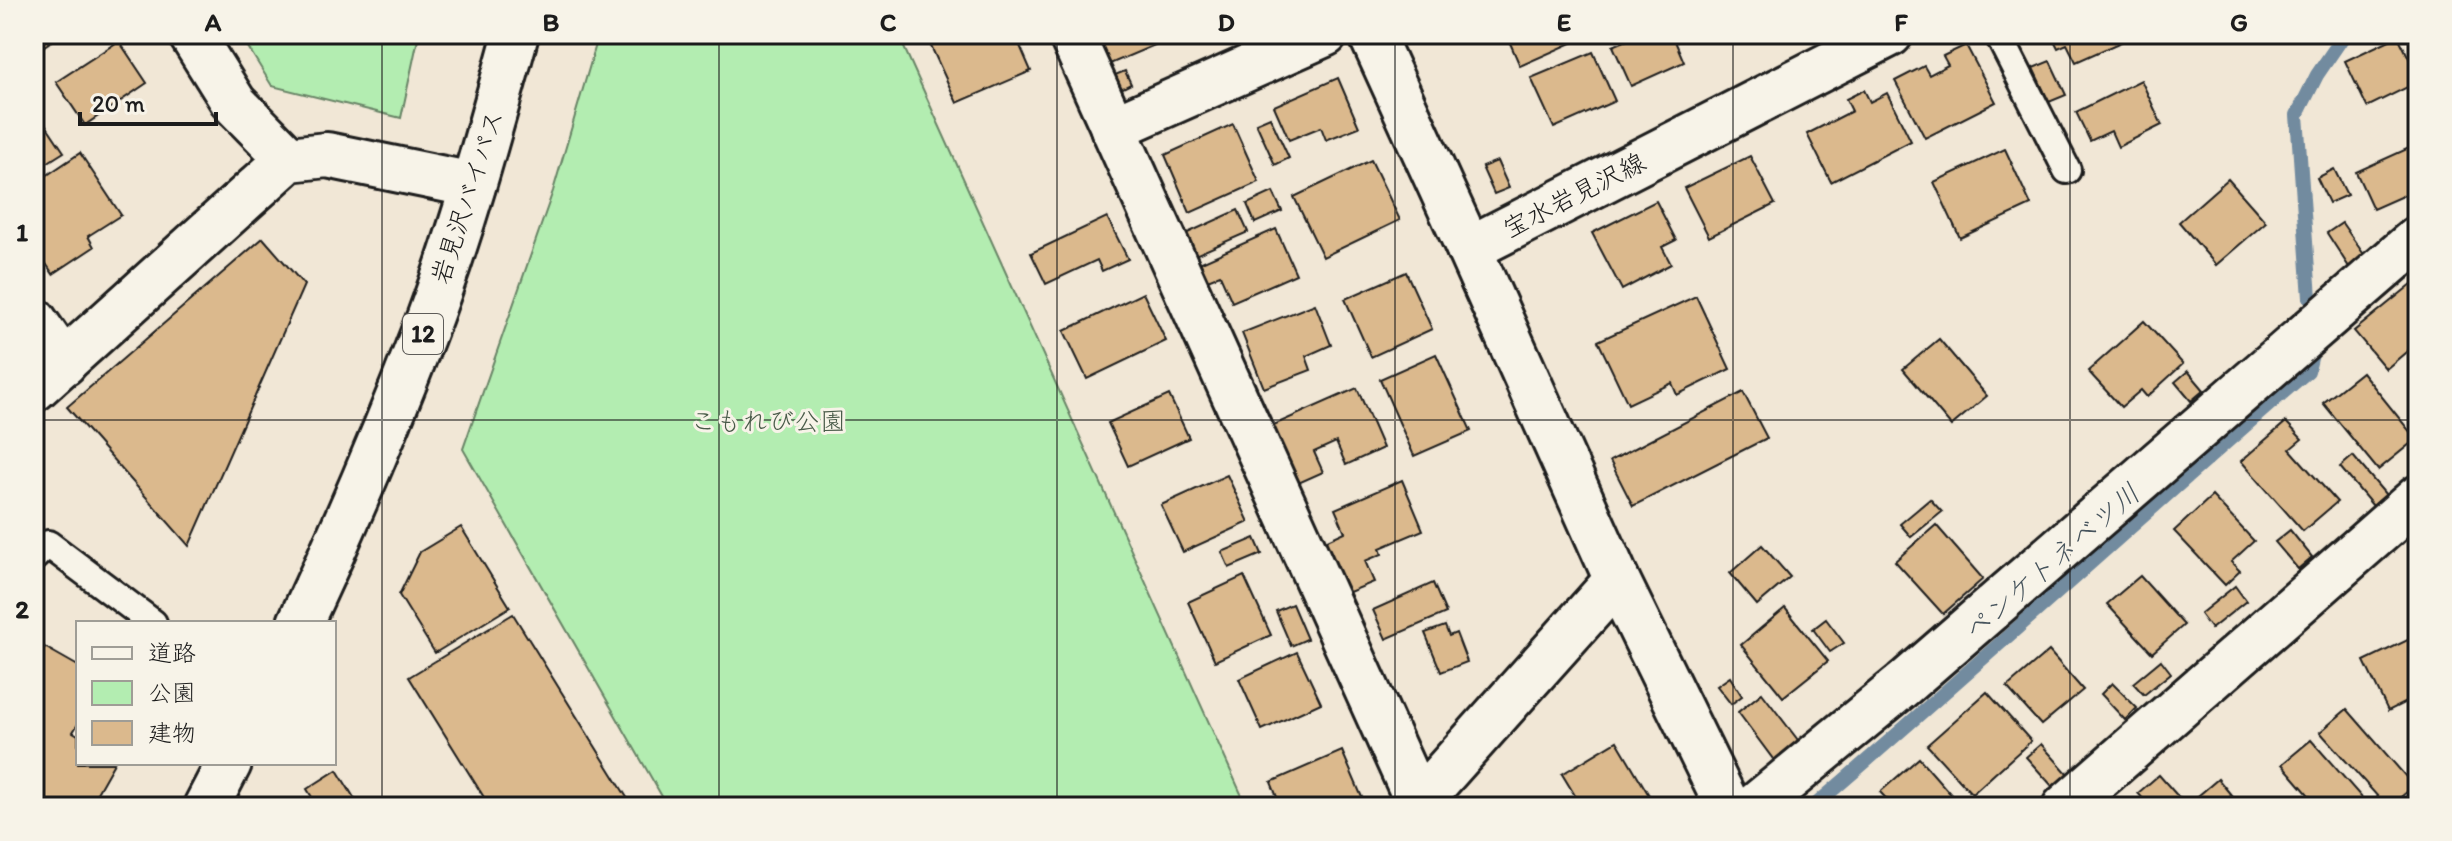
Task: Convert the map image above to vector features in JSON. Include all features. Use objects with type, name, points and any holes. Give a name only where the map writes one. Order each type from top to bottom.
[{"type":"main road","points":[[191,34],[234,103],[289,159]]},
{"type":"main road","name":"岩見沢バイパス","points":[[301,621],[339,541],[423,335],[473,185],[516,34]]},
{"type":"main road","points":[[1071,34],[1418,806],[1617,580]]},
{"type":"main road","points":[[1113,128],[1325,34]]},
{"type":"main road","points":[[1371,34],[1617,580],[1728,807]]},
{"type":"main road","name":"宝水岩見沢線","points":[[1469,249],[1890,34]]},
{"type":"main road","points":[[34,320],[49,376],[289,159],[327,155],[473,185]]},
{"type":"main road","points":[[1754,807],[1904,684],[2418,238]]},
{"type":"main road","points":[[2065,807],[2418,498]]},
{"type":"main road","points":[[206,807],[228,765]]},
{"type":"lane","points":[[1998,34],[2067,170]]},
{"type":"lane","points":[[34,557],[48,544],[150,621]]},
{"type":"green space","points":[[240,34],[419,34],[401,118],[272,86]]},
{"type":"green space","name":"こもれび公園","points":[[599,34],[898,34],[1247,807],[668,807],[463,449],[553,191]]},
{"type":"building","points":[[36,34],[62,34],[44,46]]},
{"type":"building","points":[[947,34],[1015,34],[1031,71],[957,103],[929,42]]},
{"type":"building","points":[[1097,34],[1167,34],[1169,39],[1110,64]]},
{"type":"building","points":[[1581,34],[1583,38],[1520,66],[1507,36]]},
{"type":"building","points":[[1641,34],[1672,34],[1684,62],[1631,86],[1613,46]]},
{"type":"building","points":[[2051,34],[2118,34],[2121,42],[2076,62],[2067,44],[2058,48]]},
{"type":"building","points":[[2398,36],[2418,82],[2367,107],[2345,61]]},
{"type":"building","points":[[119,41],[147,83],[85,125],[56,82]]},
{"type":"building","points":[[1966,45],[1996,102],[1925,138],[1895,81],[1924,66],[1929,75],[1948,65],[1943,56]]},
{"type":"building","points":[[1593,52],[1615,101],[1554,128],[1531,78]]},
{"type":"building","points":[[2050,61],[2066,95],[2049,102],[2033,68]]},
{"type":"building","points":[[1125,71],[1131,84],[1121,89],[1115,75]]},
{"type":"building","points":[[1338,78],[1359,127],[1326,140],[1321,127],[1289,140],[1274,106]]},
{"type":"building","points":[[2141,80],[2162,125],[2118,147],[2111,131],[2090,141],[2076,112]]},
{"type":"building","points":[[1864,90],[1870,102],[1887,93],[1911,141],[1831,182],[1807,134],[1852,111],[1846,99]]},
{"type":"building","points":[[34,107],[64,152],[34,171]]},
{"type":"building","points":[[1270,117],[1289,158],[1275,165],[1256,123]]},
{"type":"building","points":[[1233,124],[1259,182],[1190,213],[1165,155]]},
{"type":"building","points":[[2409,148],[2418,167],[2418,189],[2373,209],[2356,172]]},
{"type":"building","points":[[2005,149],[2031,205],[1960,238],[1934,182]]},
{"type":"building","points":[[80,153],[121,215],[88,236],[94,247],[53,274],[34,246],[34,184]]},
{"type":"building","points":[[1750,156],[1775,204],[1709,237],[1684,188]]},
{"type":"building","points":[[1371,160],[1400,220],[1323,257],[1294,197]]},
{"type":"building","points":[[1497,161],[1509,188],[1494,194],[1482,167]]},
{"type":"building","points":[[2334,169],[2347,195],[2329,203],[2317,178]]},
{"type":"building","points":[[2228,179],[2266,222],[2216,265],[2179,222]]},
{"type":"building","points":[[1273,192],[1282,211],[1255,223],[1247,204]]},
{"type":"building","points":[[1656,201],[1676,240],[1662,247],[1671,264],[1622,290],[1592,233]]},
{"type":"building","points":[[1238,210],[1248,232],[1193,256],[1183,235]]},
{"type":"building","points":[[1107,217],[1128,259],[1102,271],[1097,260],[1046,284],[1031,253]]},
{"type":"building","points":[[2342,223],[2365,256],[2349,267],[2327,233]]},
{"type":"building","points":[[1276,229],[1296,274],[1232,302],[1220,275],[1205,281],[1197,264]]},
{"type":"building","points":[[263,238],[304,285],[189,546],[67,407]]},
{"type":"building","points":[[1406,272],[1432,329],[1371,357],[1345,299]]},
{"type":"building","points":[[2418,279],[2418,342],[2386,369],[2354,331]]},
{"type":"building","points":[[1143,293],[1166,341],[1087,379],[1064,331]]},
{"type":"building","points":[[1696,296],[1730,369],[1677,395],[1672,383],[1628,404],[1598,341]]},
{"type":"building","points":[[1315,304],[1331,345],[1306,356],[1311,370],[1264,388],[1242,333]]},
{"type":"building","points":[[2144,321],[2183,364],[2147,397],[2141,390],[2121,407],[2088,371]]},
{"type":"building","points":[[1939,339],[1987,396],[1951,426],[1903,369]]},
{"type":"building","points":[[1436,354],[1471,431],[1414,456],[1380,379]]},
{"type":"building","points":[[2188,371],[2204,390],[2191,401],[2175,382]]},
{"type":"building","points":[[2362,372],[2416,439],[2378,470],[2323,403]]},
{"type":"building","points":[[1357,388],[1383,448],[1346,465],[1336,442],[1314,452],[1323,472],[1294,485],[1269,427]]},
{"type":"building","points":[[1743,392],[1767,438],[1633,506],[1610,461]]},
{"type":"building","points":[[1169,395],[1189,438],[1128,466],[1108,423]]},
{"type":"building","points":[[2286,422],[2302,439],[2290,449],[2337,502],[2303,531],[2241,461]]},
{"type":"building","points":[[2353,456],[2386,495],[2373,506],[2340,467]]},
{"type":"building","points":[[1227,475],[1249,522],[1183,552],[1161,505]]},
{"type":"building","points":[[1402,480],[1423,530],[1380,548],[1382,554],[1365,561],[1374,582],[1347,593],[1325,541],[1345,532],[1335,509]]},
{"type":"building","points":[[2212,496],[2254,541],[2231,562],[2240,571],[2225,585],[2174,531]]},
{"type":"building","points":[[1930,499],[1942,512],[1911,537],[1900,524]]},
{"type":"building","points":[[1936,525],[1983,579],[1943,614],[1895,561]]},
{"type":"building","points":[[461,527],[510,607],[435,653],[399,595],[420,552]]},
{"type":"building","points":[[2290,530],[2312,557],[2298,569],[2275,542]]},
{"type":"building","points":[[1255,538],[1262,554],[1229,568],[1222,552]]},
{"type":"building","points":[[1762,545],[1790,577],[1757,605],[1730,573]]},
{"type":"building","points":[[1244,576],[1271,635],[1215,661],[1188,602]]},
{"type":"building","points":[[2140,576],[2184,625],[2152,653],[2107,604]]},
{"type":"building","points":[[1433,583],[1446,613],[1386,639],[1373,610]]},
{"type":"building","points":[[2235,586],[2246,601],[2211,629],[2200,614]]},
{"type":"building","points":[[1292,604],[1307,639],[1291,646],[1276,611]]},
{"type":"building","points":[[1785,608],[1828,661],[1783,697],[1741,645]]},
{"type":"building","points":[[513,614],[631,804],[625,807],[490,807],[409,677]]},
{"type":"building","points":[[1826,619],[1844,643],[1830,652],[1813,629]]},
{"type":"building","points":[[1445,626],[1449,636],[1456,633],[1467,662],[1441,672],[1425,633]]},
{"type":"building","points":[[2418,635],[2418,696],[2388,711],[2364,661]]},
{"type":"building","points":[[34,641],[76,665],[76,727],[73,732],[76,734],[76,765],[113,765],[89,807],[34,807]]},
{"type":"building","points":[[2049,651],[2083,690],[2041,725],[2007,687]]},
{"type":"building","points":[[1297,652],[1321,703],[1262,730],[1239,679]]},
{"type":"building","points":[[2161,660],[2171,673],[2144,695],[2133,683]]},
{"type":"building","points":[[1730,677],[1742,696],[1731,704],[1717,686]]},
{"type":"building","points":[[2112,683],[2137,708],[2125,720],[2101,694]]},
{"type":"building","points":[[1987,692],[2031,741],[1972,794],[1927,745]]},
{"type":"building","points":[[1762,693],[1801,744],[1776,763],[1738,712]]},
{"type":"building","points":[[2347,709],[2414,786],[2389,807],[2320,732]]},
{"type":"building","points":[[2311,740],[2370,807],[2319,807],[2282,764]]},
{"type":"building","points":[[1617,741],[1653,802],[1645,807],[1582,807],[1562,774]]},
{"type":"building","points":[[2041,744],[2068,774],[2053,787],[2026,757]]},
{"type":"building","points":[[1342,751],[1364,802],[1353,807],[1281,807],[1271,782]]},
{"type":"building","points":[[1919,758],[1962,807],[1894,807],[1880,792]]},
{"type":"building","points":[[337,770],[356,801],[345,807],[318,807],[307,789]]},
{"type":"building","points":[[2159,775],[2182,801],[2175,807],[2150,807],[2138,793]]},
{"type":"building","points":[[2218,779],[2241,807],[2185,807]]},
{"type":"waterway","name":"ペンケトネベツ川","points":[[2310,298],[2297,115],[2317,75],[2345,34]]},
{"type":"waterway","name":"ペンケトネベツ川","points":[[1813,807],[2308,371],[2313,350]]}]
